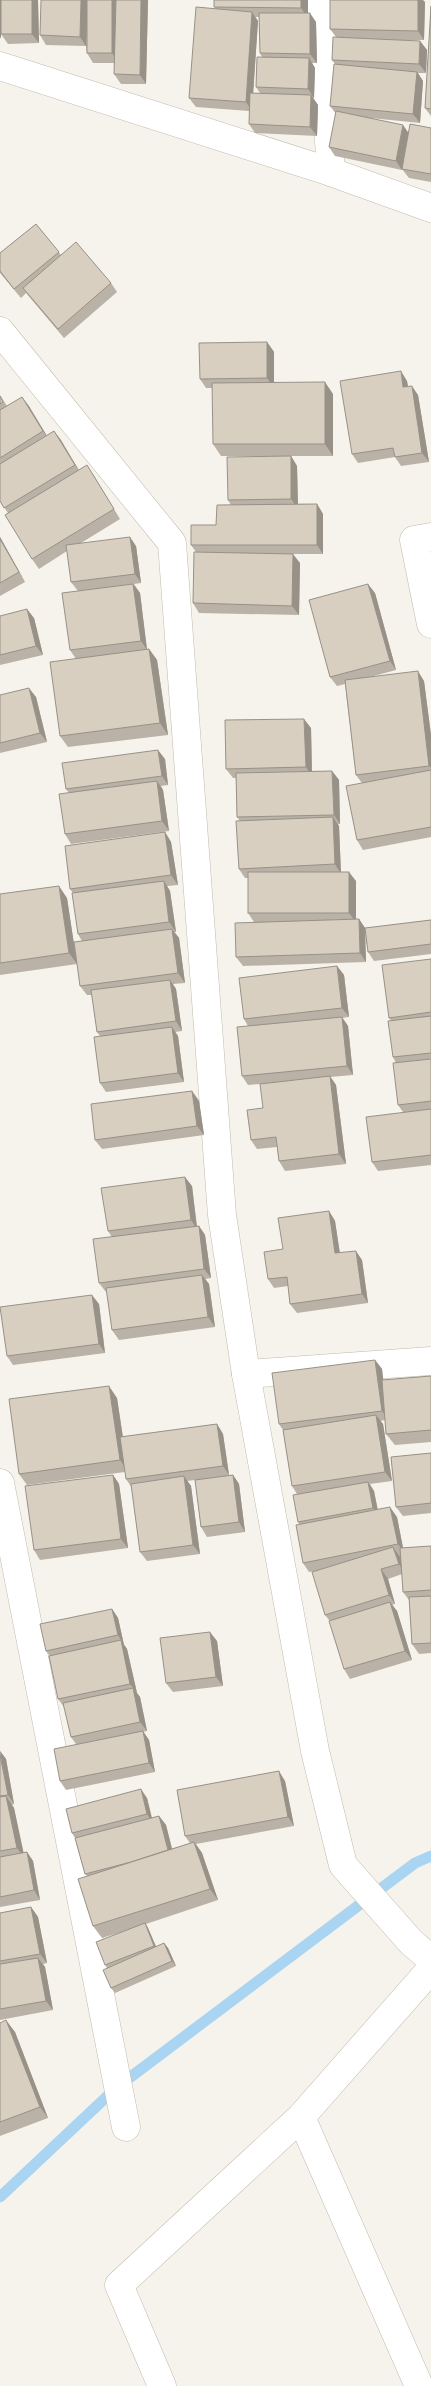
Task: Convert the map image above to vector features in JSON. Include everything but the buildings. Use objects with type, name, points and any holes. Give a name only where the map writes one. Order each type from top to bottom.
[{"type":"street","points":[[320,0],[331,172]]},
{"type":"street","points":[[0,66],[331,172],[431,208]]},
{"type":"street","points":[[0,331],[172,543],[222,1215],[246,1374],[315,1751],[343,1865],[421,1950]]},
{"type":"street","points":[[431,537],[414,540],[431,624]]},
{"type":"street","points":[[246,1374],[431,1361]]},
{"type":"street","points":[[0,1482],[126,2127]]},
{"type":"street","points":[[162,2386],[119,2285],[301,2117],[431,1969]]},
{"type":"street","points":[[301,2117],[419,2386]]},
{"type":"waterway","points":[[0,2197],[116,2088],[415,1863],[431,1856]]}]
